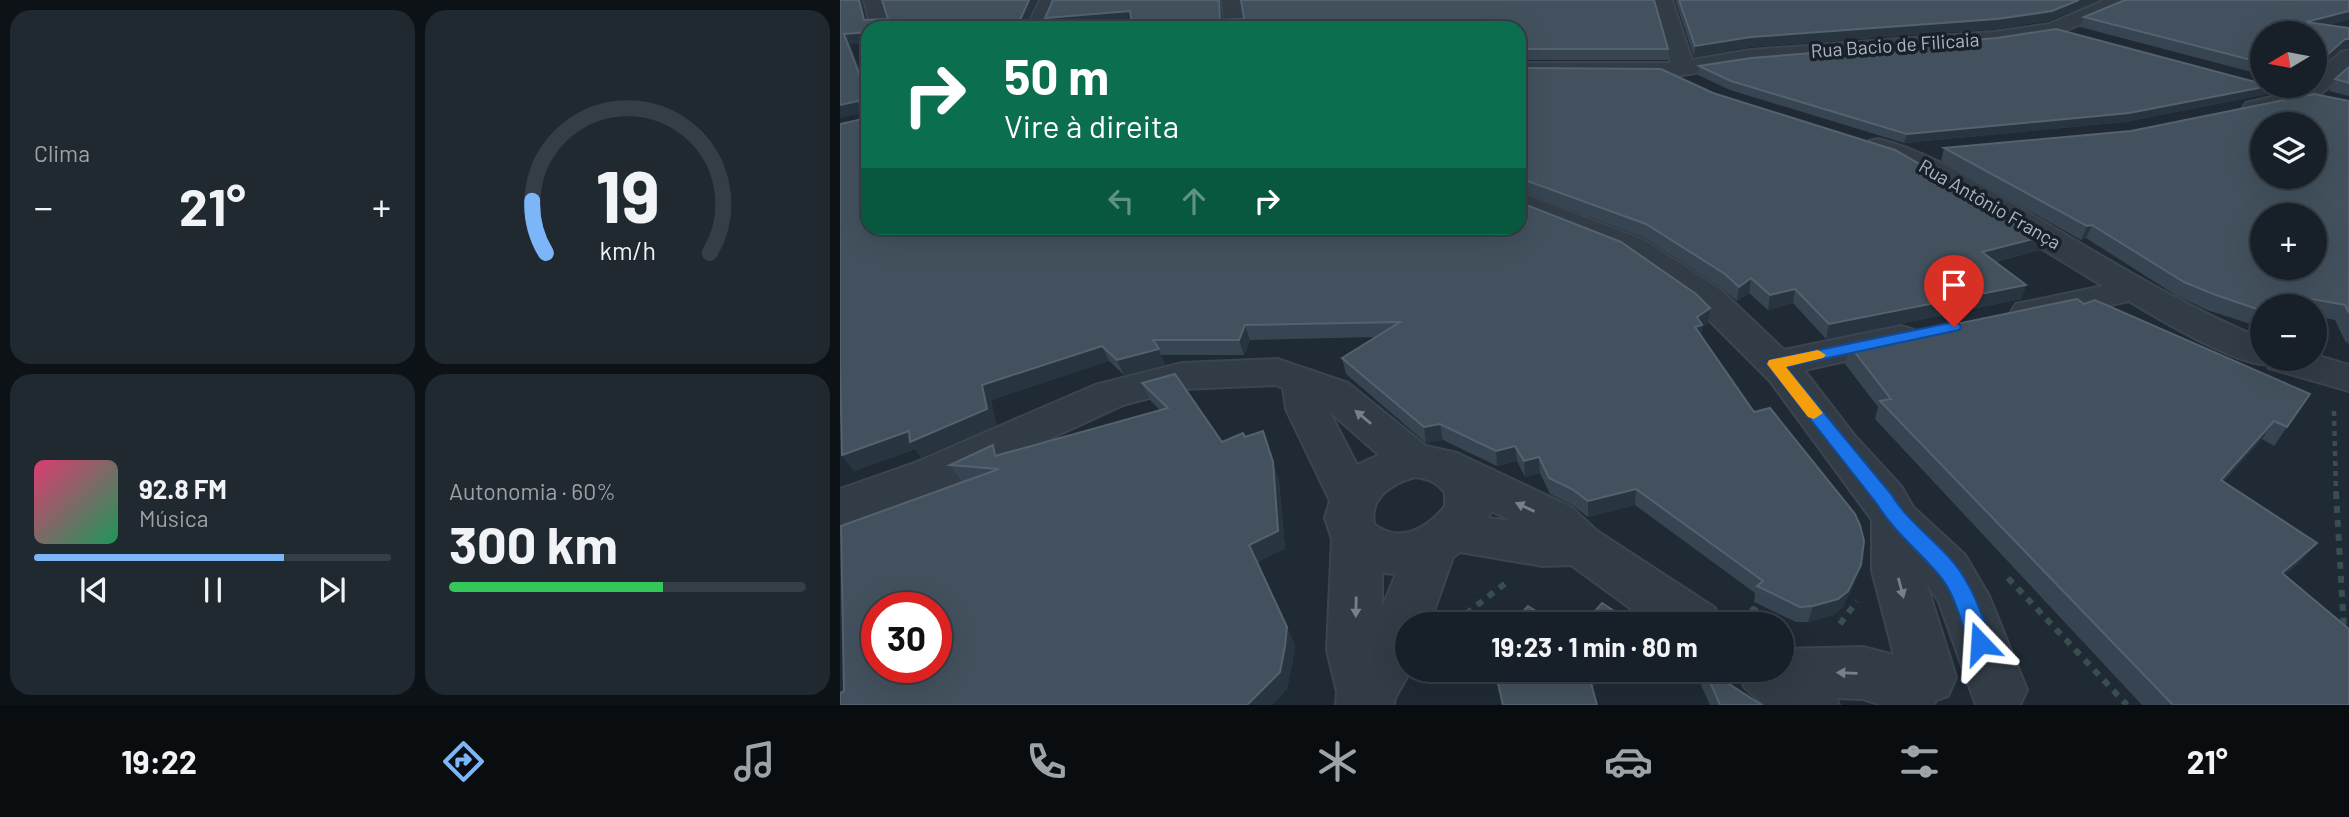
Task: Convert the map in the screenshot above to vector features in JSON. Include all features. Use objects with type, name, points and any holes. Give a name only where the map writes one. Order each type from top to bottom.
[{"type":"street","points":[[873,0],[879,21]]},
{"type":"street","points":[[1039,21],[1049,0]]},
{"type":"street","points":[[1231,0],[1234,21]]},
{"type":"street","points":[[1663,0],[1674,69],[1711,93]]},
{"type":"street","name":"Rua Bacio de Filicaia","points":[[1526,70],[1674,69],[1750,57],[1994,38],[2053,29],[2121,0]]},
{"type":"street","points":[[2053,29],[2092,40]]},
{"type":"street","points":[[2328,76],[2349,57]]},
{"type":"street","points":[[2235,113],[2297,98]]},
{"type":"street","points":[[2314,98],[2338,103]]},
{"type":"street","name":"Rua Antônio França","points":[[1850,138],[1903,154],[2088,260],[2159,305],[2250,347]]},
{"type":"street","points":[[1903,154],[1944,150]]},
{"type":"street","points":[[1526,204],[1633,247],[1709,299],[1775,364],[1884,499],[1897,535],[1900,586],[1916,690]]},
{"type":"street","points":[[2000,317],[2133,290]]},
{"type":"street","points":[[1775,364],[1934,331]]},
{"type":"street","points":[[2325,371],[2342,376]]},
{"type":"street","points":[[840,508],[928,476],[1109,395],[1182,376],[1277,372],[1302,380],[1334,393],[1469,491],[1468,512],[1444,540],[1391,654],[1366,699]]},
{"type":"street","points":[[1302,380],[1307,409],[1354,519],[1376,551],[1404,554],[1444,540],[1543,547],[1580,545]]},
{"type":"street","points":[[1366,699],[1355,650],[1354,519],[1366,481],[1389,467],[1436,468],[1554,520],[1580,545],[1677,612]]},
{"type":"street","points":[[1897,535],[1947,570],[1963,596],[2006,697]]},
{"type":"street","points":[[1794,670],[1863,673],[1916,690],[1950,673],[1974,678],[2006,697]]},
{"type":"path","points":[[2342,376],[2336,516],[2344,636]]},
{"type":"path","points":[[1837,628],[1865,590],[1870,552],[1897,535]]},
{"type":"path","points":[[2005,574],[2127,705]]},
{"type":"path","points":[[1468,612],[1511,578]]},
{"type":"building","points":[[840,0],[859,0],[864,20],[888,19],[882,0],[1029,0],[1020,20],[861,21],[861,33],[844,34],[861,79],[861,100],[840,105]]},
{"type":"building","points":[[1053,0],[1219,0],[1220,20],[1244,19],[1241,0],[1654,0],[1668,49],[1526,49],[1526,21],[1132,21],[1130,11],[1045,18]]},
{"type":"building","points":[[1679,0],[2079,0],[2052,11],[1997,19],[1751,37],[1695,46]]},
{"type":"building","points":[[2125,0],[2349,0],[2349,11],[2310,21],[2250,21],[2250,60],[2084,17]]},
{"type":"building","points":[[2328,25],[2349,28],[2349,39],[2345,39],[2328,54]]},
{"type":"building","points":[[2056,29],[2250,81],[2250,90],[2129,113],[1907,134],[1731,81],[1699,66],[1751,58],[1997,38]]},
{"type":"building","points":[[2349,67],[2349,83],[2335,79]]},
{"type":"building","points":[[1526,68],[1661,69],[1713,93],[1895,150],[2045,236],[1982,252],[2026,285],[1829,324],[1795,289],[1770,295],[1751,278],[1739,287],[1725,274],[1646,224],[1526,181]]},
{"type":"building","points":[[2328,97],[2349,101],[2349,313],[2345,305],[2327,302],[2327,294],[2250,294],[2250,307],[2184,282],[2092,225],[2087,226],[1944,148],[2131,131],[2294,98]]},
{"type":"building","points":[[861,119],[861,235],[1526,235],[1526,205],[1621,242],[1696,294],[1710,308],[1697,317],[1702,325],[1695,327],[1754,412],[1770,408],[1855,514],[1864,541],[1861,565],[1848,591],[1838,599],[1800,607],[1757,586],[1763,581],[1636,489],[1588,501],[1572,489],[1549,478],[1539,457],[1524,461],[1515,446],[1496,451],[1440,424],[1424,427],[1342,358],[1400,322],[1245,325],[1239,340],[1153,340],[1159,349],[1117,360],[1102,346],[982,385],[987,409],[910,442],[909,431],[842,455],[840,124]]},
{"type":"building","points":[[2077,299],[2084,304],[2095,300],[2250,368],[2250,371],[2257,371],[2310,394],[2287,427],[2274,421],[2221,480],[2317,543],[2282,573],[2349,629],[2349,705],[2173,705],[1880,401],[1891,399],[1850,346]]},
{"type":"building","points":[[1175,374],[1222,442],[1243,433],[1245,437],[1263,431],[1273,462],[1278,531],[1249,545],[1287,627],[1285,646],[1280,672],[1247,705],[840,705],[840,693],[844,691],[841,526],[999,469],[950,465],[993,445],[995,456],[1168,408],[1142,383]]},
{"type":"building","points":[[1602,603],[1616,612],[1594,612]]},
{"type":"building","points":[[1528,606],[1537,612],[1522,612]]},
{"type":"building","points":[[1498,682],[1591,682],[1597,705],[1503,705]]},
{"type":"building","points":[[1710,682],[1726,682],[1762,705],[1720,705]]},
{"type":"slow traffic","points":[[1814,413],[1775,364],[1818,355]]},
{"type":"route","points":[[1954,327],[1775,364],[1884,499],[1896,520],[1947,570],[1963,596],[1980,643]]}]
